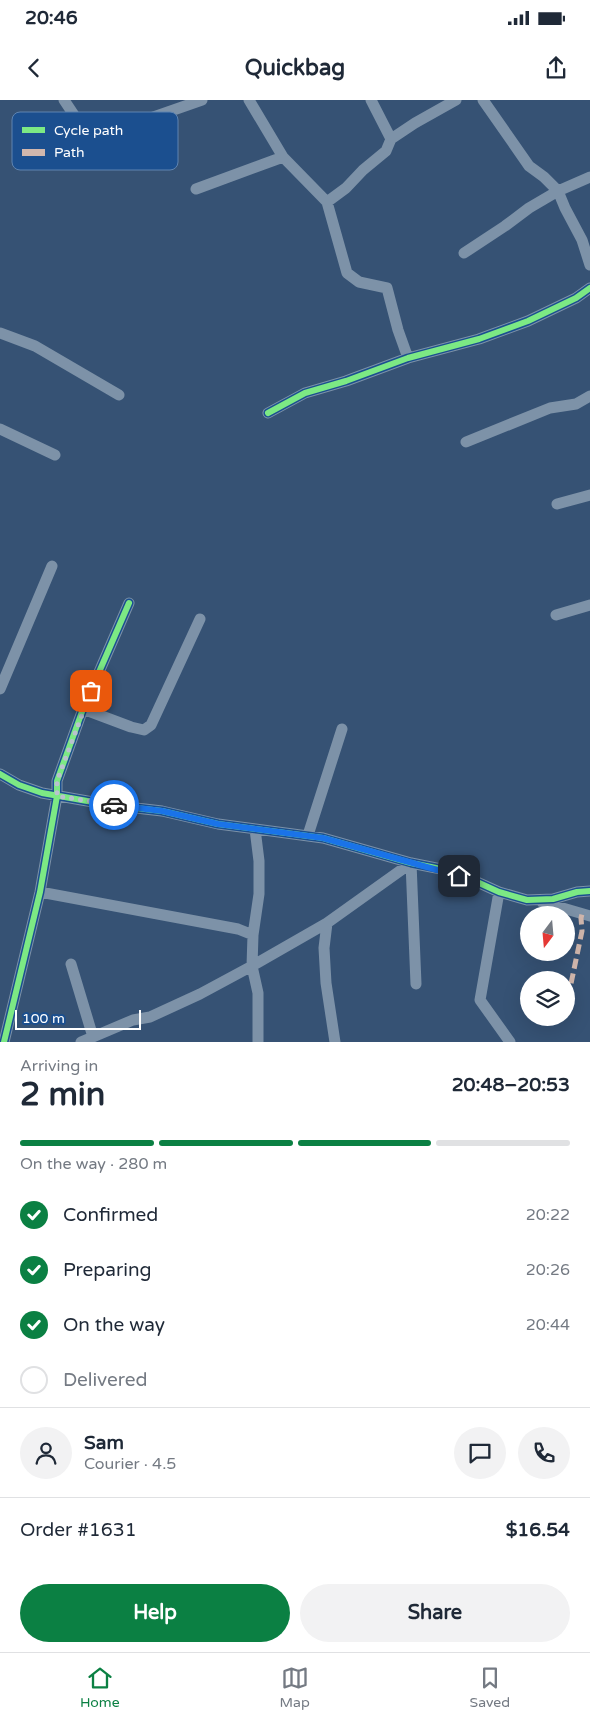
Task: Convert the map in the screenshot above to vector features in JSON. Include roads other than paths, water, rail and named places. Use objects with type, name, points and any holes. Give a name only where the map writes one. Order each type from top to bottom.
[{"type":"street","points":[[64,100],[72,112]]},
{"type":"street","points":[[169,112],[202,100]]},
{"type":"street","points":[[249,100],[283,157],[327,202],[347,273],[359,282],[387,288],[398,330],[408,358]]},
{"type":"street","points":[[371,100],[391,139]]},
{"type":"street","points":[[327,202],[346,188],[363,170],[386,151],[391,139],[456,100]]},
{"type":"street","points":[[483,100],[529,166],[558,191],[582,240],[590,265]]},
{"type":"street","points":[[196,189],[283,157]]},
{"type":"street","points":[[464,253],[529,208],[558,191],[590,177]]},
{"type":"street","points":[[268,413],[305,393],[346,381],[408,358],[479,338],[528,320],[576,298],[590,288]]},
{"type":"street","points":[[0,333],[35,346],[119,395]]},
{"type":"street","points":[[466,442],[550,408],[576,404],[590,396]]},
{"type":"street","points":[[0,429],[55,455]]},
{"type":"street","points":[[558,504],[590,495]]},
{"type":"street","points":[[0,689],[52,566]]},
{"type":"street","points":[[4,1042],[40,892],[57,796],[57,781],[83,709],[129,603]]},
{"type":"street","points":[[556,615],[590,605]]},
{"type":"street","points":[[83,709],[131,727],[144,730],[151,725],[200,619]]},
{"type":"street","points":[[308,835],[342,729]]},
{"type":"street","points":[[0,774],[19,785],[57,796],[110,805],[146,808],[218,824],[323,838],[412,863],[441,869],[500,892],[590,916]]},
{"type":"street","points":[[255,829],[259,861],[259,894],[253,935],[252,966],[258,993],[258,1042]]},
{"type":"street","points":[[81,1042],[133,1020],[150,1017],[200,994],[252,966],[327,923],[412,863]]},
{"type":"street","points":[[412,863],[416,984]]},
{"type":"street","points":[[538,901],[590,891]]},
{"type":"street","points":[[40,892],[238,929],[253,935]]},
{"type":"street","points":[[500,892],[480,1000],[510,1042]]},
{"type":"street","points":[[327,923],[324,948],[326,982],[335,1042]]},
{"type":"street","points":[[71,964],[93,1037]]}]
